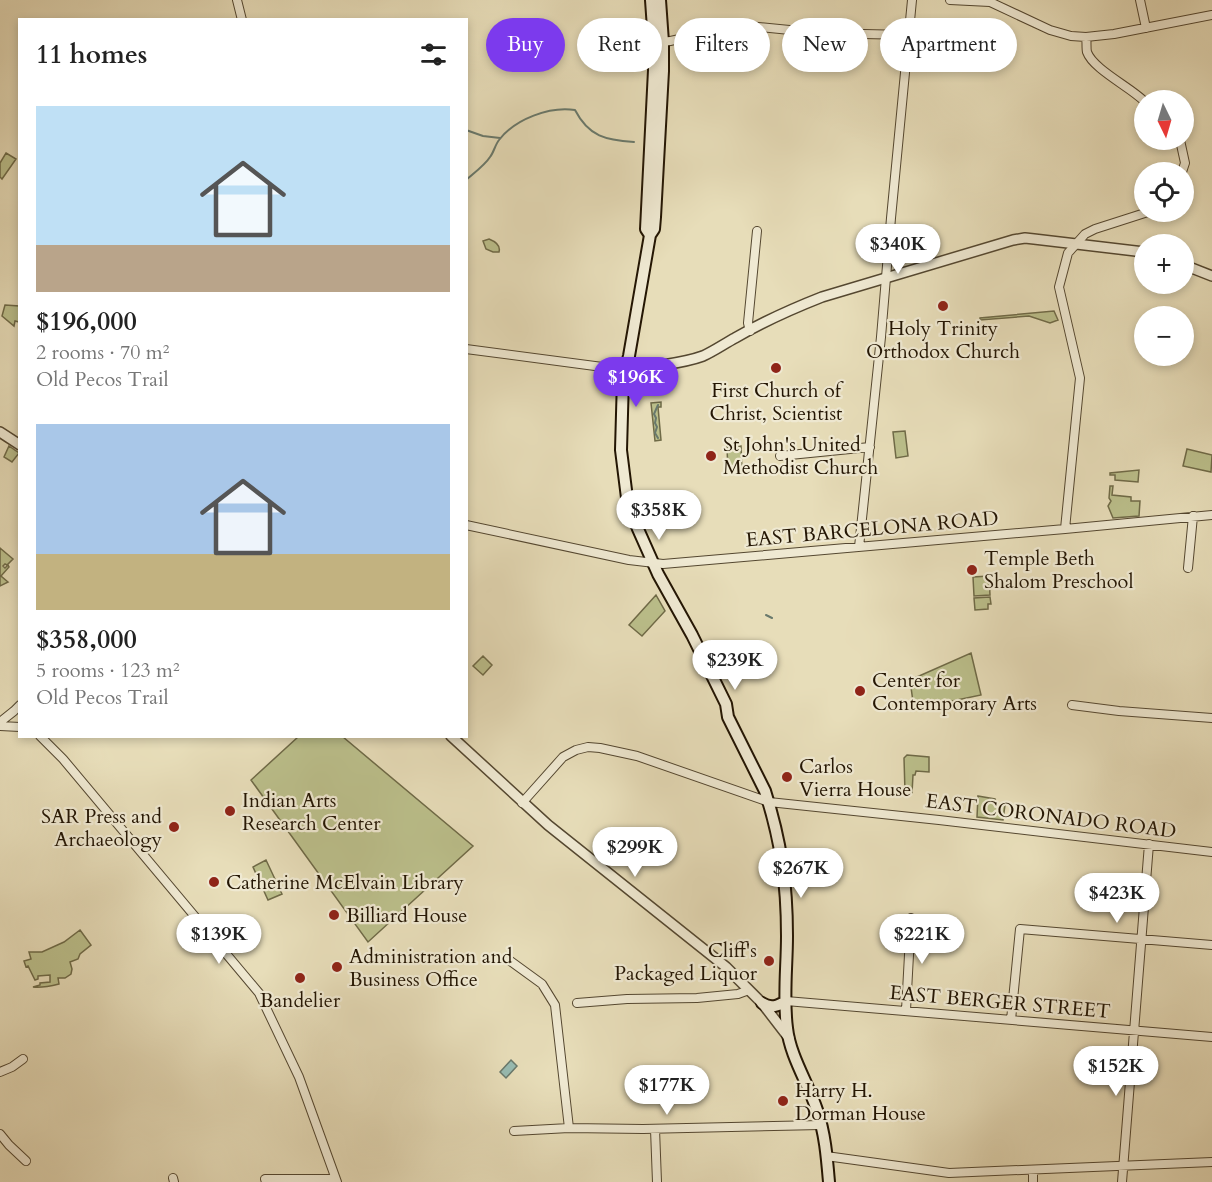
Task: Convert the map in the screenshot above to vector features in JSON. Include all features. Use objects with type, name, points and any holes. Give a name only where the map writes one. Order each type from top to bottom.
[{"type":"main road","points":[[651,0],[654,18]]},
{"type":"main road","points":[[660,0],[660,18]]},
{"type":"main road","points":[[658,72],[654,229],[650,236],[623,378],[620,434],[625,478],[630,507],[658,574],[692,635],[726,704],[728,717],[769,802],[785,878],[786,1024],[821,1125],[829,1182]]},
{"type":"main road","points":[[762,1003],[768,1006],[778,1006],[786,1000]]},
{"type":"street","points":[[237,0],[242,18]]},
{"type":"street","points":[[910,18],[912,0]]},
{"type":"street","points":[[950,0],[990,2],[1050,30],[1071,36],[1086,37],[1114,34],[1212,15]]},
{"type":"street","points":[[1140,0],[1146,28]]},
{"type":"street","points":[[662,43],[684,39],[704,30],[728,24],[834,34],[880,35]]},
{"type":"street","points":[[1086,37],[1088,52],[1098,67],[1134,91]]},
{"type":"street","points":[[859,547],[904,72]]},
{"type":"street","points":[[1065,529],[1080,378],[1059,286],[1068,253],[1085,234],[1134,216]]},
{"type":"street","points":[[750,331],[748,323],[757,231]]},
{"type":"street","points":[[468,349],[610,368],[637,369],[703,356],[822,297],[1020,239],[1134,251]]},
{"type":"street","points":[[1194,269],[1212,276]]},
{"type":"street","points":[[0,432],[18,444]]},
{"type":"street","points":[[780,456],[870,447]]},
{"type":"street","name":"EAST BARCELONA ROAD","points":[[468,525],[629,560],[663,564],[1212,515]]},
{"type":"street","points":[[1188,567],[1193,516]]},
{"type":"street","points":[[1072,705],[1212,718]]},
{"type":"street","points":[[0,724],[18,707]]},
{"type":"street","points":[[0,724],[18,727]]},
{"type":"street","points":[[42,738],[63,759],[259,993],[299,1077],[336,1180],[265,1179],[266,1182]]},
{"type":"street","points":[[453,738],[556,833],[726,967],[762,1003],[789,1038]]},
{"type":"street","name":"EAST CORONADO ROAD","points":[[522,802],[563,757],[588,747],[637,756],[769,802],[1212,852]]},
{"type":"street","points":[[1122,1182],[1149,844]]},
{"type":"street","points":[[906,1010],[911,918]]},
{"type":"street","points":[[1011,1020],[1020,929],[1212,945]]},
{"type":"street","points":[[509,960],[542,984],[555,1005],[569,1128]]},
{"type":"street","points":[[577,1003],[627,999],[697,998],[738,994],[749,990]]},
{"type":"street","name":"EAST BERGER STREET","points":[[786,1000],[1212,1037]]},
{"type":"street","points":[[0,1072],[23,1059]]},
{"type":"street","points":[[514,1131],[569,1128],[656,1129],[821,1125]]},
{"type":"street","points":[[656,1129],[657,1182]]},
{"type":"street","points":[[0,1134],[26,1161]]},
{"type":"street","points":[[826,1156],[949,1173],[1212,1162]]},
{"type":"street","points":[[1033,1182],[1034,1170]]},
{"type":"green space","points":[[6,153],[16,159],[2,179],[0,163]]},
{"type":"green space","points":[[489,239],[498,245],[499,252],[486,249],[483,241]]},
{"type":"green space","points":[[5,305],[18,306],[18,322],[15,321],[14,326],[2,316]]},
{"type":"green space","points":[[1054,311],[1058,320],[1050,323],[1029,316],[980,320],[980,318]]},
{"type":"green space","points":[[661,402],[661,407],[658,407],[661,440],[655,441],[651,403]]},
{"type":"green space","points":[[905,431],[908,456],[896,458],[893,432]]},
{"type":"green space","points":[[9,446],[18,452],[12,462],[4,457]]},
{"type":"green space","points":[[741,446],[742,472],[728,473],[727,447]]},
{"type":"green space","points":[[1187,449],[1212,455],[1211,472],[1183,466]]},
{"type":"green space","points":[[1139,470],[1138,482],[1115,480],[1115,475],[1110,475],[1110,473]]},
{"type":"green space","points":[[1110,486],[1113,486],[1112,495],[1131,497],[1131,501],[1140,501],[1139,516],[1113,518],[1108,506],[1111,501]]},
{"type":"green space","points":[[0,548],[13,559],[3,566],[5,568],[8,565],[9,567],[1,576],[8,582],[0,586]]},
{"type":"green space","points":[[989,576],[990,595],[974,596],[973,577]]},
{"type":"green space","points":[[656,595],[665,611],[642,636],[629,625]]},
{"type":"green space","points":[[990,597],[991,604],[988,604],[988,609],[975,610],[974,598]]},
{"type":"green space","points":[[971,653],[981,695],[914,709],[910,680]]},
{"type":"green space","points":[[483,656],[492,665],[483,675],[473,666]]},
{"type":"green space","points":[[297,738],[344,738],[473,846],[368,942],[251,780]]},
{"type":"green space","points":[[907,755],[929,757],[929,772],[916,771],[913,775],[912,793],[905,792],[904,758]]},
{"type":"green space","points":[[978,796],[995,799],[997,804],[1005,805],[1003,820],[977,817]]},
{"type":"green space","points":[[266,860],[282,894],[268,900],[253,867]]},
{"type":"green space","points":[[80,930],[91,945],[80,954],[78,959],[70,962],[71,974],[65,978],[58,978],[59,984],[33,987],[40,983],[50,982],[50,975],[38,976],[35,980],[24,961],[31,959],[29,952],[42,952],[64,942]]},
{"type":"water","points":[[511,1060],[517,1066],[506,1078],[500,1072]]},
{"type":"waterway","points":[[468,178],[488,160],[498,142],[514,126],[544,112],[575,110],[586,126],[599,135],[634,142]]},
{"type":"waterway","points":[[468,131],[483,136],[500,138]]},
{"type":"waterway","points":[[658,405],[654,414],[657,427],[655,433],[658,438]]},
{"type":"waterway","points":[[766,615],[772,618]]},
{"type":"place","name":"Holy Trinity Orthodox Church","points":[[943,306]]},
{"type":"place","name":"First Church of Christ, Scientist","points":[[776,368]]},
{"type":"place","name":"St John's United Methodist Church","points":[[711,456]]},
{"type":"place","name":"Temple Beth Shalom Preschool","points":[[972,570]]},
{"type":"place","name":"Center for Contemporary Arts","points":[[860,691]]},
{"type":"place","name":"Carlos Vierra House","points":[[787,777]]},
{"type":"place","name":"Indian Arts Research Center","points":[[230,811]]},
{"type":"place","name":"SAR Press and Archaeology","points":[[174,827]]},
{"type":"place","name":"Catherine McElvain Library","points":[[214,882]]},
{"type":"place","name":"Billiard House","points":[[334,915]]},
{"type":"place","name":"Cliff's Packaged Liquor","points":[[769,961]]},
{"type":"place","name":"Administration and Business Office","points":[[337,967]]},
{"type":"place","name":"Bandelier","points":[[300,978]]},
{"type":"place","name":"Harry H. Dorman House","points":[[783,1101]]}]
